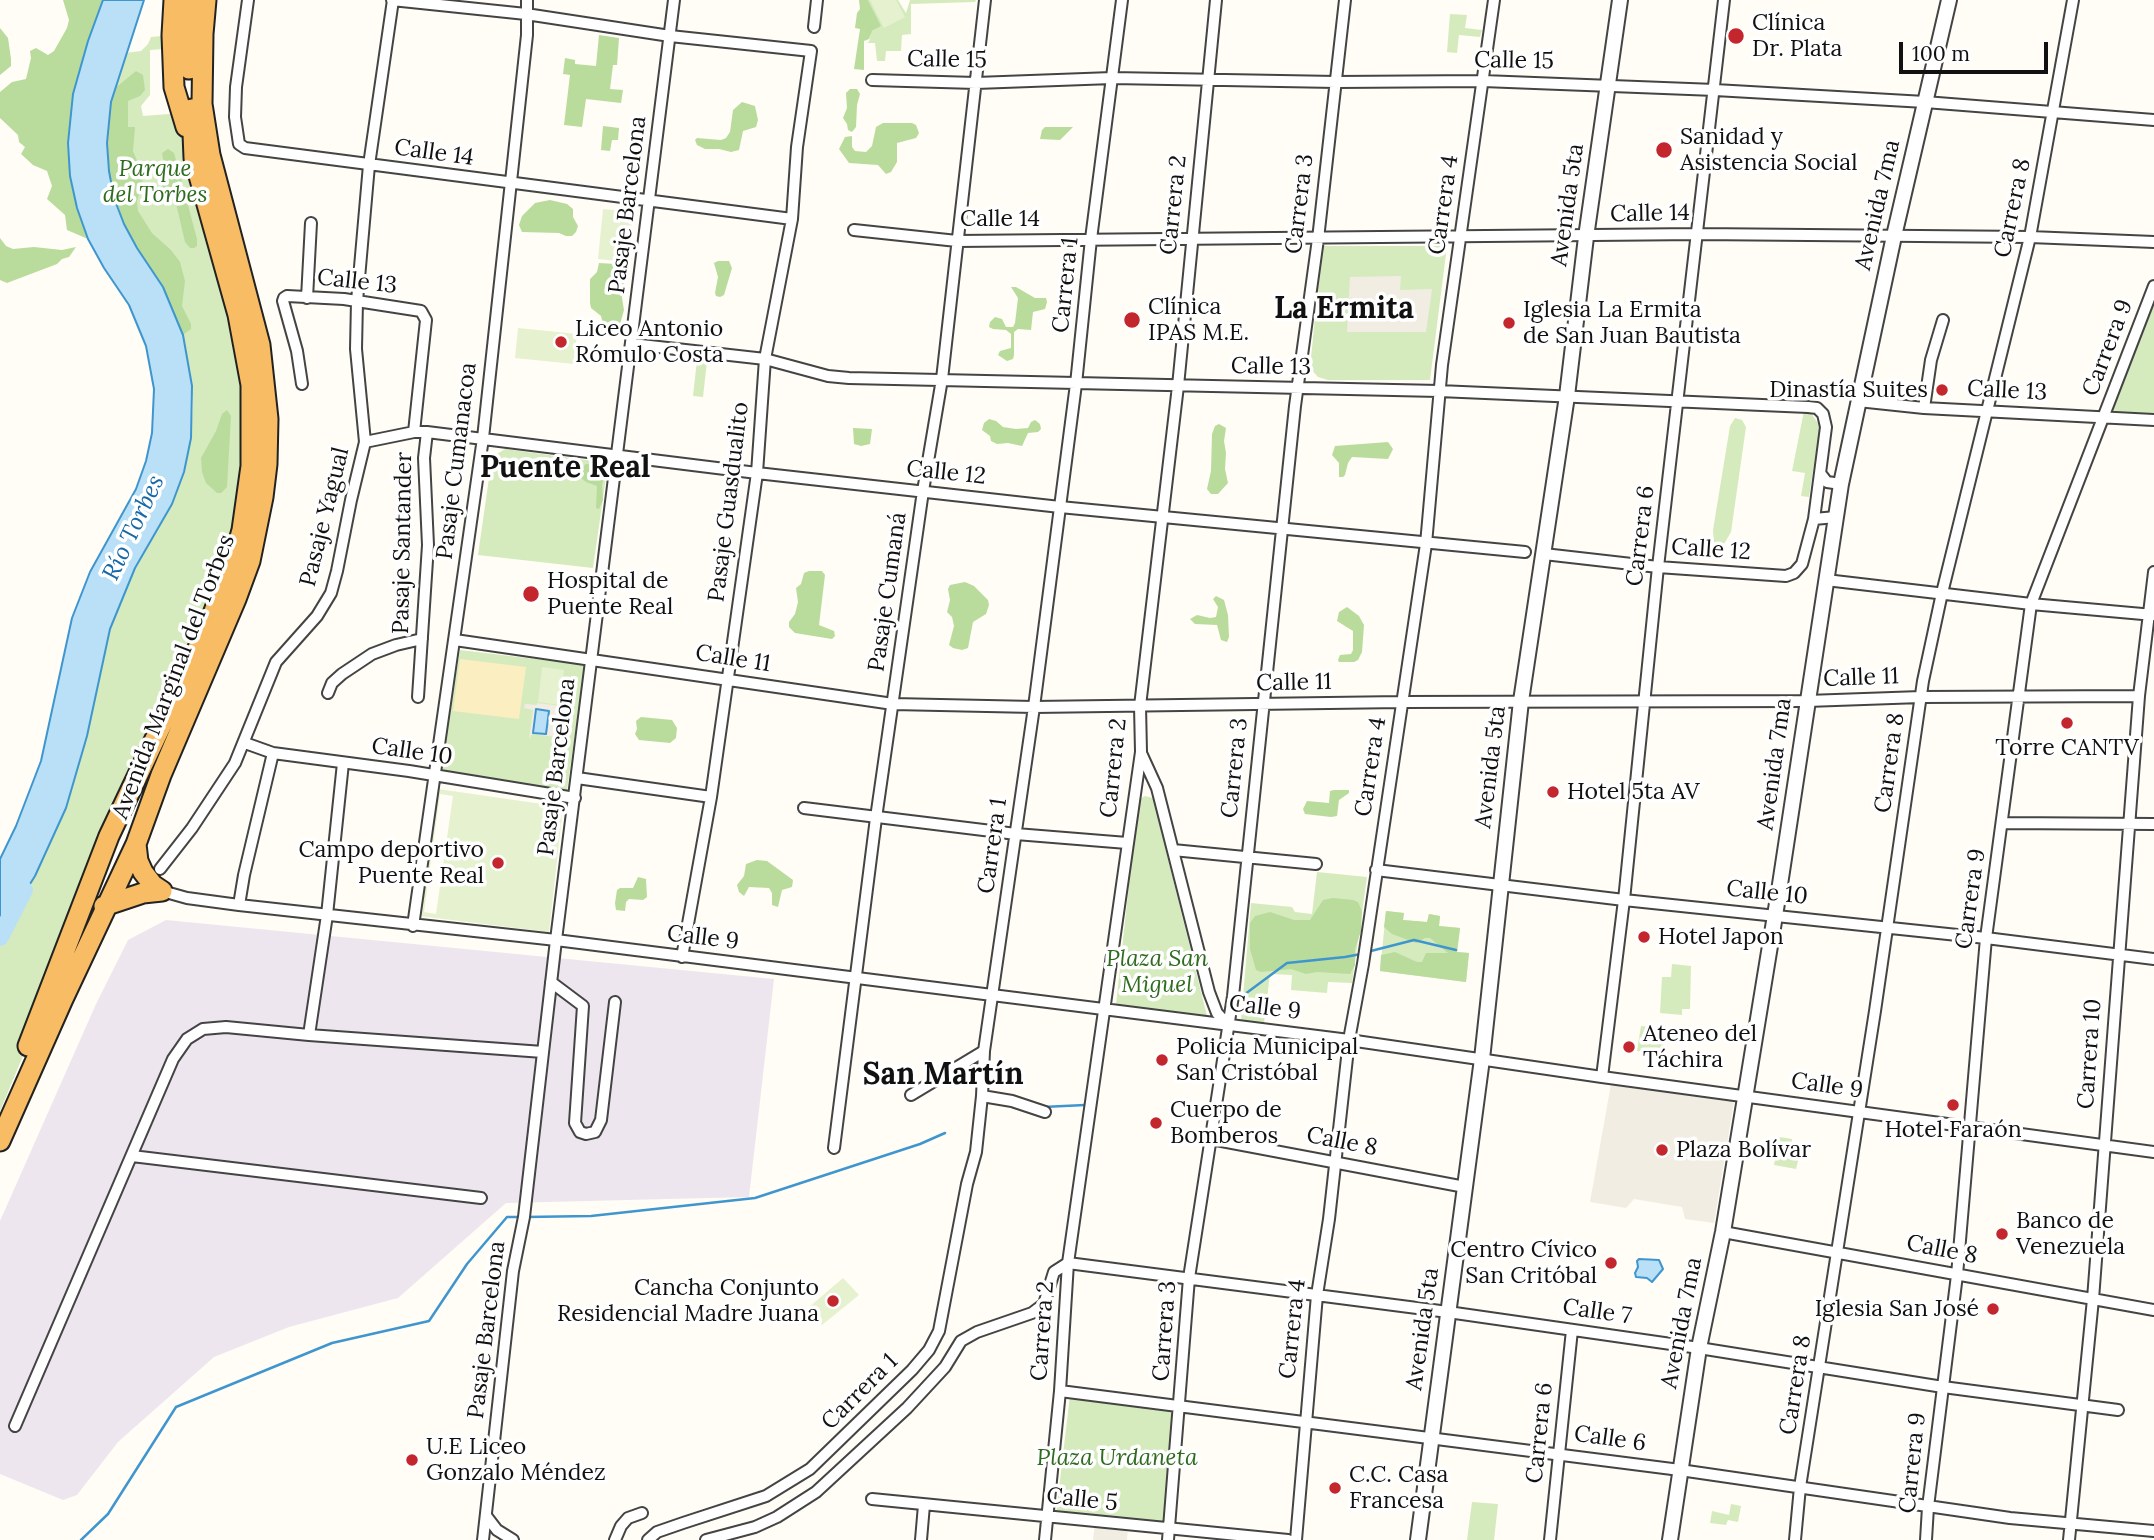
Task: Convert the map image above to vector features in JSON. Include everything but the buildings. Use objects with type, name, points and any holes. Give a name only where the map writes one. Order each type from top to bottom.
[{"type":"highway","points":[[174,0],[174,87],[194,158]]},
{"type":"highway","name":"Avenida Marginal del Torbes","points":[[0,1141],[136,844],[161,775],[236,599],[250,561],[264,497],[268,419],[260,345],[210,155],[192,0]]},
{"type":"highway","name":"Avenida Marginal del Torbes","points":[[0,1111],[49,995],[109,836],[193,663],[225,585],[242,530],[251,466],[251,385],[246,348],[194,158],[196,33],[206,0]]},
{"type":"highway","points":[[202,103],[211,77],[218,0]]},
{"type":"highway","points":[[109,836],[124,838],[136,844],[138,861],[143,872],[153,885],[162,891]]},
{"type":"highway","points":[[88,893],[101,906],[109,906],[143,893],[162,891]]},
{"type":"street","name":"Calle 14","points":[[248,0],[236,87],[235,117],[239,144],[244,148],[792,219]]},
{"type":"street","points":[[392,0],[526,14],[670,36]]},
{"type":"street","name":"Pasaje Yagual","points":[[160,869],[224,782],[245,743],[276,662],[317,616],[331,593],[365,442],[356,349],[357,301],[369,165],[392,0]]},
{"type":"street","name":"Pasaje Cumanacoa","points":[[413,926],[483,438],[527,35],[527,0]]},
{"type":"street","name":"Pasaje Barcelona","points":[[483,1540],[513,1272],[524,1217],[556,940],[674,0]]},
{"type":"street","points":[[814,27],[817,0]]},
{"type":"street","name":"Pasaje Cumaná","points":[[834,1148],[876,818],[923,491],[942,379],[985,0]]},
{"type":"street","name":"Carrera 1","points":[[648,1540],[657,1532],[766,1496],[810,1469],[865,1418],[929,1350],[939,1331],[967,1184],[976,1152],[984,1051],[1034,707],[1122,0]]},
{"type":"street","name":"Carrera 2","points":[[1045,1540],[1060,1391],[1068,1263],[1141,752],[1140,706],[1178,386],[1216,0]]},
{"type":"street","name":"Carrera 3","points":[[1169,1534],[1189,1278],[1233,996],[1297,389],[1318,239],[1345,0]]},
{"type":"street","name":"Carrera 4","points":[[1296,1540],[1317,1295],[1349,1040],[1363,964],[1426,544],[1439,391],[1494,0]]},
{"type":"street","name":"Avenida 5ta","points":[[1418,1540],[1482,1059],[1521,701],[1567,396],[1586,237],[1620,0]]},
{"type":"street","name":"Carrera 6","points":[[1602,1077],[1624,900],[1658,567],[1716,90],[1724,0]]},
{"type":"street","name":"Avenida 7ma","points":[[1670,1540],[1699,1348],[1723,1232],[1775,915],[1841,484],[1894,236],[1949,0]]},
{"type":"street","name":"Carrera 8","points":[[1795,1540],[1800,1487],[1921,697],[1941,593],[2030,237],[2073,0]]},
{"type":"street","name":"Pasaje Guasdualito","points":[[670,36],[811,51],[797,146],[792,219],[765,359],[757,473],[711,797],[682,957]]},
{"type":"street","name":"Calle 15","points":[[872,80],[976,83],[1112,78],[1336,82],[1483,80],[1925,102],[2054,110],[2154,120]]},
{"type":"street","points":[[307,298],[311,223]]},
{"type":"street","name":"Calle 14","points":[[854,230],[957,241],[1191,241],[1698,234],[2030,237],[2154,242]]},
{"type":"street","name":"Carrera 9","points":[[1926,1540],[1957,1275],[1986,938],[2031,604],[2154,286]]},
{"type":"street","name":"Calle 13","points":[[302,384],[297,351],[283,302],[287,296],[357,301],[421,311],[425,314]]},
{"type":"street","name":"Pasaje Santander","points":[[414,432],[425,314]]},
{"type":"street","points":[[1924,408],[1931,360],[1943,320]]},
{"type":"street","name":"Calle 13","points":[[632,344],[765,359],[828,376],[895,380],[1439,391],[1817,408],[1823,414],[1826,428],[1820,473]]},
{"type":"street","name":"Calle 13","points":[[1858,401],[1924,408],[2154,421]]},
{"type":"street","name":"Calle 12","points":[[365,442],[427,432],[1060,507],[1525,552]]},
{"type":"street","name":"Pasaje Santander","points":[[418,698],[429,535],[424,458],[427,432]]},
{"type":"street","points":[[1820,473],[1827,482],[1841,484]]},
{"type":"street","name":"Calle 12","points":[[1544,554],[1658,567],[1786,576],[1794,573],[1802,564],[1814,519],[1820,473]]},
{"type":"street","points":[[1814,519],[1836,517]]},
{"type":"street","name":"Carrera 10","points":[[2069,1540],[2092,1299],[2139,696],[2151,615],[2154,572]]},
{"type":"street","points":[[1826,580],[2151,615]]},
{"type":"street","points":[[328,693],[332,683],[342,674],[372,654],[422,639]]},
{"type":"street","name":"Calle 11","points":[[455,640],[893,704],[1034,707],[2139,696]]},
{"type":"street","name":"Calle 10","points":[[245,743],[273,752],[575,798]]},
{"type":"street","points":[[239,905],[273,752]]},
{"type":"street","points":[[1141,752],[1157,788],[1209,992],[1217,1013],[1228,1025]]},
{"type":"street","points":[[309,1035],[327,915],[343,763]]},
{"type":"street","points":[[577,778],[711,797]]},
{"type":"street","points":[[1134,791],[1147,783],[1157,788]]},
{"type":"street","points":[[804,808],[1016,834],[1127,843]]},
{"type":"street","points":[[2002,823],[2154,824]]},
{"type":"street","points":[[1173,850],[1316,864]]},
{"type":"street","name":"Calle 10","points":[[1376,870],[2154,959]]},
{"type":"street","name":"Calle 9","points":[[162,891],[187,898],[239,905],[556,940],[1349,1040],[2154,1152]]},
{"type":"street","points":[[551,982],[583,1006],[575,1123],[580,1132],[586,1134],[595,1132],[601,1120],[615,1002]]},
{"type":"street","points":[[15,1426],[173,1059],[187,1039],[203,1029],[226,1027],[543,1052]]},
{"type":"street","points":[[911,1095],[984,1051]]},
{"type":"street","points":[[982,1097],[1012,1101],[1045,1112]]},
{"type":"street","name":"Calle 8","points":[[1211,1139],[1465,1187]]},
{"type":"street","points":[[132,1156],[481,1198]]},
{"type":"street","name":"Calle 8","points":[[1723,1232],[2154,1310]]},
{"type":"street","points":[[706,1540],[755,1527],[777,1517],[816,1492],[907,1408],[945,1367],[961,1341],[977,1332],[1032,1313],[1044,1304],[1054,1272],[1068,1263]]},
{"type":"street","name":"Calle 7","points":[[1068,1263],[1448,1312],[1943,1387],[2118,1410]]},
{"type":"street","name":"Carrera 6","points":[[1550,1540],[1572,1330]]},
{"type":"street","name":"Calle 6","points":[[1060,1391],[1680,1470],[1928,1507],[2154,1531]]},
{"type":"street","name":"Calle 5","points":[[872,1499],[1169,1534],[1288,1540]]},
{"type":"street","points":[[921,1540],[924,1505]]},
{"type":"street","points":[[615,1540],[628,1518],[642,1513]]},
{"type":"street","points":[[487,1517],[497,1530],[513,1540]]},
{"type":"shaded area","points":[[1401,276],[1400,290],[1432,289],[1426,332],[1347,332],[1350,277]]},
{"type":"shaded area","points":[[525,704],[560,706],[556,737],[532,734],[529,739],[533,710],[524,708]]},
{"type":"shaded area","points":[[166,920],[774,979],[749,1197],[506,1203],[398,1298],[289,1327],[214,1357],[118,1442],[77,1495],[63,1500],[0,1474],[0,1221],[96,1004],[128,940]]},
{"type":"shaded area","name":"Plaza Bolívar","points":[[1611,1084],[1734,1101],[1714,1223],[1685,1219],[1682,1207],[1634,1199],[1626,1208],[1590,1202]]},
{"type":"shaded area","points":[[1095,1522],[1128,1526],[1127,1540],[1093,1540]]},
{"type":"green space","points":[[63,0],[103,0],[77,79],[69,127],[73,192],[88,239],[67,230],[65,215],[47,199],[52,186],[47,171],[33,165],[21,154],[25,147],[19,142],[18,135],[0,118],[0,92],[12,82],[26,79],[30,51],[36,48],[48,55],[54,51],[67,28],[69,20]]},
{"type":"green space","points":[[859,0],[868,0],[881,26],[872,31],[869,39],[864,41],[864,70],[854,69],[860,29],[855,28],[860,9]]},
{"type":"green space","points":[[868,0],[898,0],[906,13],[910,0],[976,0],[911,4],[911,34],[902,35],[901,51],[886,51],[885,61],[877,61],[875,43],[866,43],[869,42],[871,32],[880,26]]},
{"type":"green space","points":[[870,0],[896,0],[905,17],[884,28]]},
{"type":"green space","points":[[1450,14],[1467,15],[1465,28],[1482,30],[1480,37],[1459,35],[1457,53],[1447,52]]},
{"type":"green space","points":[[0,28],[8,38],[11,66],[0,75]]},
{"type":"green space","name":"Parque del Torbes","points":[[172,35],[163,49],[150,50],[150,95],[141,106],[143,116],[182,113],[246,348],[242,530],[0,1111],[0,932],[35,876],[66,808],[87,736],[110,629],[135,568],[172,504],[184,472],[191,438],[193,403],[190,369],[145,259],[111,102],[125,53],[141,51],[151,37]]},
{"type":"green space","points":[[599,35],[619,38],[617,65],[613,65],[610,89],[623,90],[621,103],[586,99],[582,127],[564,125],[570,75],[563,74],[565,58],[575,60],[575,64],[596,66]]},
{"type":"green space","points":[[136,71],[143,75],[145,90],[140,96],[128,101],[128,127],[135,127],[133,151],[143,175],[137,201],[138,211],[152,233],[180,262],[185,281],[182,306],[191,324],[191,329],[183,335],[163,287],[124,224],[111,185],[107,143],[111,102],[114,89]]},
{"type":"green space","points":[[850,89],[857,89],[860,94],[856,127],[852,132],[848,130],[843,118],[847,108],[846,93]]},
{"type":"green space","points":[[742,102],[755,106],[758,120],[756,127],[743,131],[739,150],[731,152],[705,149],[697,145],[697,138],[726,138],[730,132],[733,110]]},
{"type":"green space","points":[[883,123],[912,123],[916,125],[919,133],[916,138],[897,143],[897,162],[891,172],[886,174],[878,165],[849,163],[839,149],[845,137],[852,136],[852,147],[855,151],[866,152],[872,146],[876,127]]},
{"type":"green space","points":[[603,126],[619,128],[618,140],[612,140],[610,151],[601,150]]},
{"type":"green space","points":[[1045,127],[1073,127],[1060,140],[1040,139]]},
{"type":"green space","points":[[168,149],[174,153],[197,239],[197,246],[194,248],[190,248],[185,242],[175,199],[163,188],[160,181],[159,174],[164,164],[162,153]]},
{"type":"green space","points":[[550,200],[567,204],[573,209],[573,217],[578,226],[576,232],[572,236],[566,236],[559,233],[522,232],[519,225],[522,216],[535,203]]},
{"type":"green space","points":[[603,209],[633,212],[627,262],[598,259]]},
{"type":"green space","points":[[0,238],[6,246],[13,249],[34,247],[62,250],[76,247],[69,257],[57,264],[7,283],[0,280]]},
{"type":"green space","points":[[1322,246],[1447,246],[1430,380],[1328,380],[1318,377],[1310,368]]},
{"type":"green space","points":[[729,261],[732,268],[724,295],[720,297],[715,293],[718,277],[714,263]]},
{"type":"green space","points":[[599,263],[616,264],[625,274],[622,298],[624,310],[615,333],[605,332],[601,316],[591,308],[590,279],[597,272]]},
{"type":"green space","points":[[2154,286],[2154,420],[2104,418]]},
{"type":"green space","points":[[1011,287],[1035,298],[1046,298],[1047,302],[1045,309],[1033,312],[1031,330],[1018,329],[1014,332],[1014,355],[1013,359],[1007,361],[998,355],[1000,351],[1011,348],[1011,334],[1006,330],[989,327],[995,317],[1002,319],[1006,327],[1013,327],[1018,298]]},
{"type":"green space","points":[[518,328],[577,334],[574,364],[515,358]]},
{"type":"green space","points":[[697,360],[707,361],[703,397],[693,396]]},
{"type":"green space","points":[[227,410],[231,416],[227,487],[217,493],[206,483],[201,458],[222,414]]},
{"type":"green space","points":[[1804,411],[1810,412],[1820,426],[1809,497],[1801,496],[1805,473],[1792,471]]},
{"type":"green space","points":[[1735,418],[1742,420],[1746,427],[1731,532],[1724,544],[1717,547],[1714,546],[1713,530],[1730,426]]},
{"type":"green space","points":[[989,419],[1003,427],[1016,429],[1028,428],[1035,420],[1041,429],[1028,433],[1022,446],[997,444],[982,430]]},
{"type":"green space","points":[[1219,424],[1226,428],[1225,469],[1228,483],[1218,494],[1211,494],[1207,489],[1211,471],[1212,434],[1215,426]]},
{"type":"green space","points":[[853,428],[872,429],[870,444],[854,444]]},
{"type":"green space","points":[[1388,442],[1393,449],[1388,459],[1352,457],[1345,475],[1339,477],[1339,463],[1332,455],[1335,446]]},
{"type":"green space","points":[[505,449],[608,463],[593,568],[478,555],[492,457]]},
{"type":"green space","points":[[586,464],[597,465],[606,471],[602,485],[603,500],[599,509],[596,508],[597,486],[580,477],[580,468]]},
{"type":"green space","points":[[822,571],[825,575],[819,625],[834,631],[835,636],[832,639],[795,633],[789,627],[798,602],[796,588],[801,584],[804,573]]},
{"type":"green space","points":[[965,582],[974,586],[988,600],[989,605],[986,614],[973,622],[968,648],[962,650],[949,645],[954,626],[952,617],[947,612],[950,600],[948,589],[950,585]]},
{"type":"green space","points":[[1216,596],[1224,600],[1228,615],[1227,642],[1221,640],[1217,625],[1195,624],[1190,619],[1197,615],[1216,617],[1218,607],[1213,599]]},
{"type":"green space","points":[[1347,607],[1359,616],[1364,625],[1362,652],[1354,662],[1339,662],[1340,655],[1351,654],[1353,650],[1353,631],[1337,621],[1339,612]]},
{"type":"green space","points":[[460,650],[585,665],[567,790],[440,770]]},
{"type":"green space","points":[[542,667],[564,670],[559,705],[538,702]]},
{"type":"green space","points":[[641,717],[672,720],[677,728],[676,738],[670,743],[639,740],[635,734],[636,721]]},
{"type":"green space","name":"Campo deportivo Puente Real","points":[[438,789],[563,807],[549,932],[419,916]],"holes":[[[440,794],[453,796],[436,914],[424,912]]]},
{"type":"green space","points":[[1349,790],[1349,793],[1339,800],[1337,816],[1305,814],[1303,809],[1307,801],[1329,803],[1330,791]]},
{"type":"green space","name":"Plaza San Miguel","points":[[1145,796],[1153,798],[1207,1016],[1116,1005],[1138,800]]},
{"type":"green space","points":[[757,860],[767,861],[793,880],[792,887],[782,890],[778,907],[772,905],[769,888],[749,887],[744,896],[739,892],[737,885],[744,876],[746,864]]},
{"type":"green space","points":[[1317,872],[1367,877],[1352,983],[1328,982],[1327,993],[1291,990],[1292,975],[1270,974],[1264,1023],[1241,1021],[1251,903],[1292,907],[1295,912],[1312,914]]},
{"type":"green space","points":[[638,877],[646,879],[647,897],[643,900],[629,899],[625,911],[616,910],[617,890],[633,888]]},
{"type":"green space","points":[[1333,898],[1358,902],[1362,911],[1355,965],[1350,974],[1306,974],[1291,969],[1261,972],[1256,970],[1250,949],[1250,923],[1255,916],[1270,912],[1294,920],[1310,920],[1323,900]]},
{"type":"green space","points":[[1386,911],[1404,913],[1403,920],[1427,922],[1429,914],[1440,916],[1439,926],[1460,928],[1457,952],[1469,953],[1466,982],[1380,971]]},
{"type":"green space","points":[[1386,911],[1404,913],[1403,920],[1427,922],[1429,914],[1440,916],[1439,926],[1460,928],[1457,952],[1469,953],[1466,982],[1380,971],[1381,955],[1395,952],[1422,962],[1426,953],[1448,953],[1430,938],[1416,943],[1392,934],[1384,927]]},
{"type":"green space","points":[[1672,964],[1691,966],[1690,1009],[1682,1009],[1682,1015],[1660,1013],[1662,977],[1671,977]]},
{"type":"green space","points":[[1641,1026],[1650,1027],[1663,1043],[1663,1053],[1637,1051]]},
{"type":"green space","points":[[1779,1137],[1792,1139],[1790,1151],[1800,1153],[1796,1169],[1774,1165]]},
{"type":"green space","name":"Cancha Conjunto Residencial Madre Juana","points":[[843,1278],[859,1295],[822,1325],[808,1308]]},
{"type":"green space","name":"Plaza Urdaneta","points":[[1070,1395],[1178,1407],[1165,1523],[1056,1514]]},
{"type":"green space","points":[[1472,1502],[1498,1504],[1494,1540],[1467,1540]]},
{"type":"green space","points":[[1731,1504],[1741,1506],[1738,1522],[1728,1520],[1726,1525],[1710,1523],[1712,1511],[1729,1515]]},
{"type":"sand","points":[[460,659],[526,667],[519,719],[453,711]]},
{"type":"water","points":[[103,0],[144,0],[111,102],[107,143],[109,171],[114,198],[124,224],[163,287],[183,335],[192,386],[191,438],[184,472],[172,504],[135,568],[110,629],[87,736],[66,808],[35,876],[0,932],[0,859],[41,761],[72,618],[90,572],[136,489],[152,433],[154,389],[146,346],[129,305],[88,239],[70,176],[68,143],[73,94]]},
{"type":"water","points":[[536,709],[549,711],[546,734],[533,733]]},
{"type":"water","points":[[1639,1259],[1659,1260],[1663,1269],[1652,1282],[1647,1278],[1636,1277]]},
{"type":"waterway","name":"Río Torbes","points":[[0,937],[24,890]]},
{"type":"waterway","points":[[1367,952],[1414,940],[1456,950]]},
{"type":"waterway","points":[[1237,1000],[1287,963],[1361,954]]},
{"type":"waterway","points":[[1043,1107],[1085,1105]]},
{"type":"waterway","points":[[526,1217],[591,1216],[755,1198],[920,1144],[945,1133]]},
{"type":"waterway","points":[[81,1540],[108,1514],[176,1407],[332,1343],[429,1321],[467,1264],[507,1217],[519,1217]]},
{"type":"place","name":"Clínica Dr. Plata","points":[[1736,36]]},
{"type":"place","name":"Sanidad y Asistencia Social","points":[[1664,150]]},
{"type":"place","name":"Clínica IPAS M.E.","points":[[1132,320]]},
{"type":"place","name":"Iglesia La Ermita de San Juan Bautista","points":[[1509,323]]},
{"type":"place","name":"Liceo Antonio Rómulo Costa","points":[[561,342]]},
{"type":"place","name":"Dinastía Suites","points":[[1942,390]]},
{"type":"place","name":"Hospital de Puente Real","points":[[531,594]]},
{"type":"place","name":"Torre CANTV","points":[[2067,723]]},
{"type":"place","name":"Hotel 5ta AV","points":[[1553,792]]},
{"type":"place","name":"Campo deportivo Puente Real","points":[[498,863]]},
{"type":"place","name":"Hotel Japon","points":[[1644,937]]},
{"type":"place","name":"Ateneo del Táchira","points":[[1629,1047]]},
{"type":"place","name":"Policia Municipal San Cristóbal","points":[[1162,1060]]},
{"type":"place","name":"Hotel Faraón","points":[[1953,1105]]},
{"type":"place","name":"Cuerpo de Bomberos","points":[[1156,1123]]},
{"type":"place","name":"Plaza Bolívar","points":[[1662,1150]]},
{"type":"place","name":"Banco de Venezuela","points":[[2002,1234]]},
{"type":"place","name":"Centro Cívico San Critóbal","points":[[1611,1263]]},
{"type":"place","name":"Cancha Conjunto Residencial Madre Juana","points":[[833,1301]]},
{"type":"place","name":"Iglesia San José","points":[[1993,1309]]},
{"type":"place","name":"U.E Liceo Gonzalo Méndez","points":[[412,1460]]},
{"type":"place","name":"C.C. Casa Francesa","points":[[1335,1488]]},
{"type":"district","name":"La Ermita","points":[[1344,309]]},
{"type":"district","name":"Puente Real","points":[[565,468]]},
{"type":"district","name":"San Martín","points":[[943,1075]]}]
